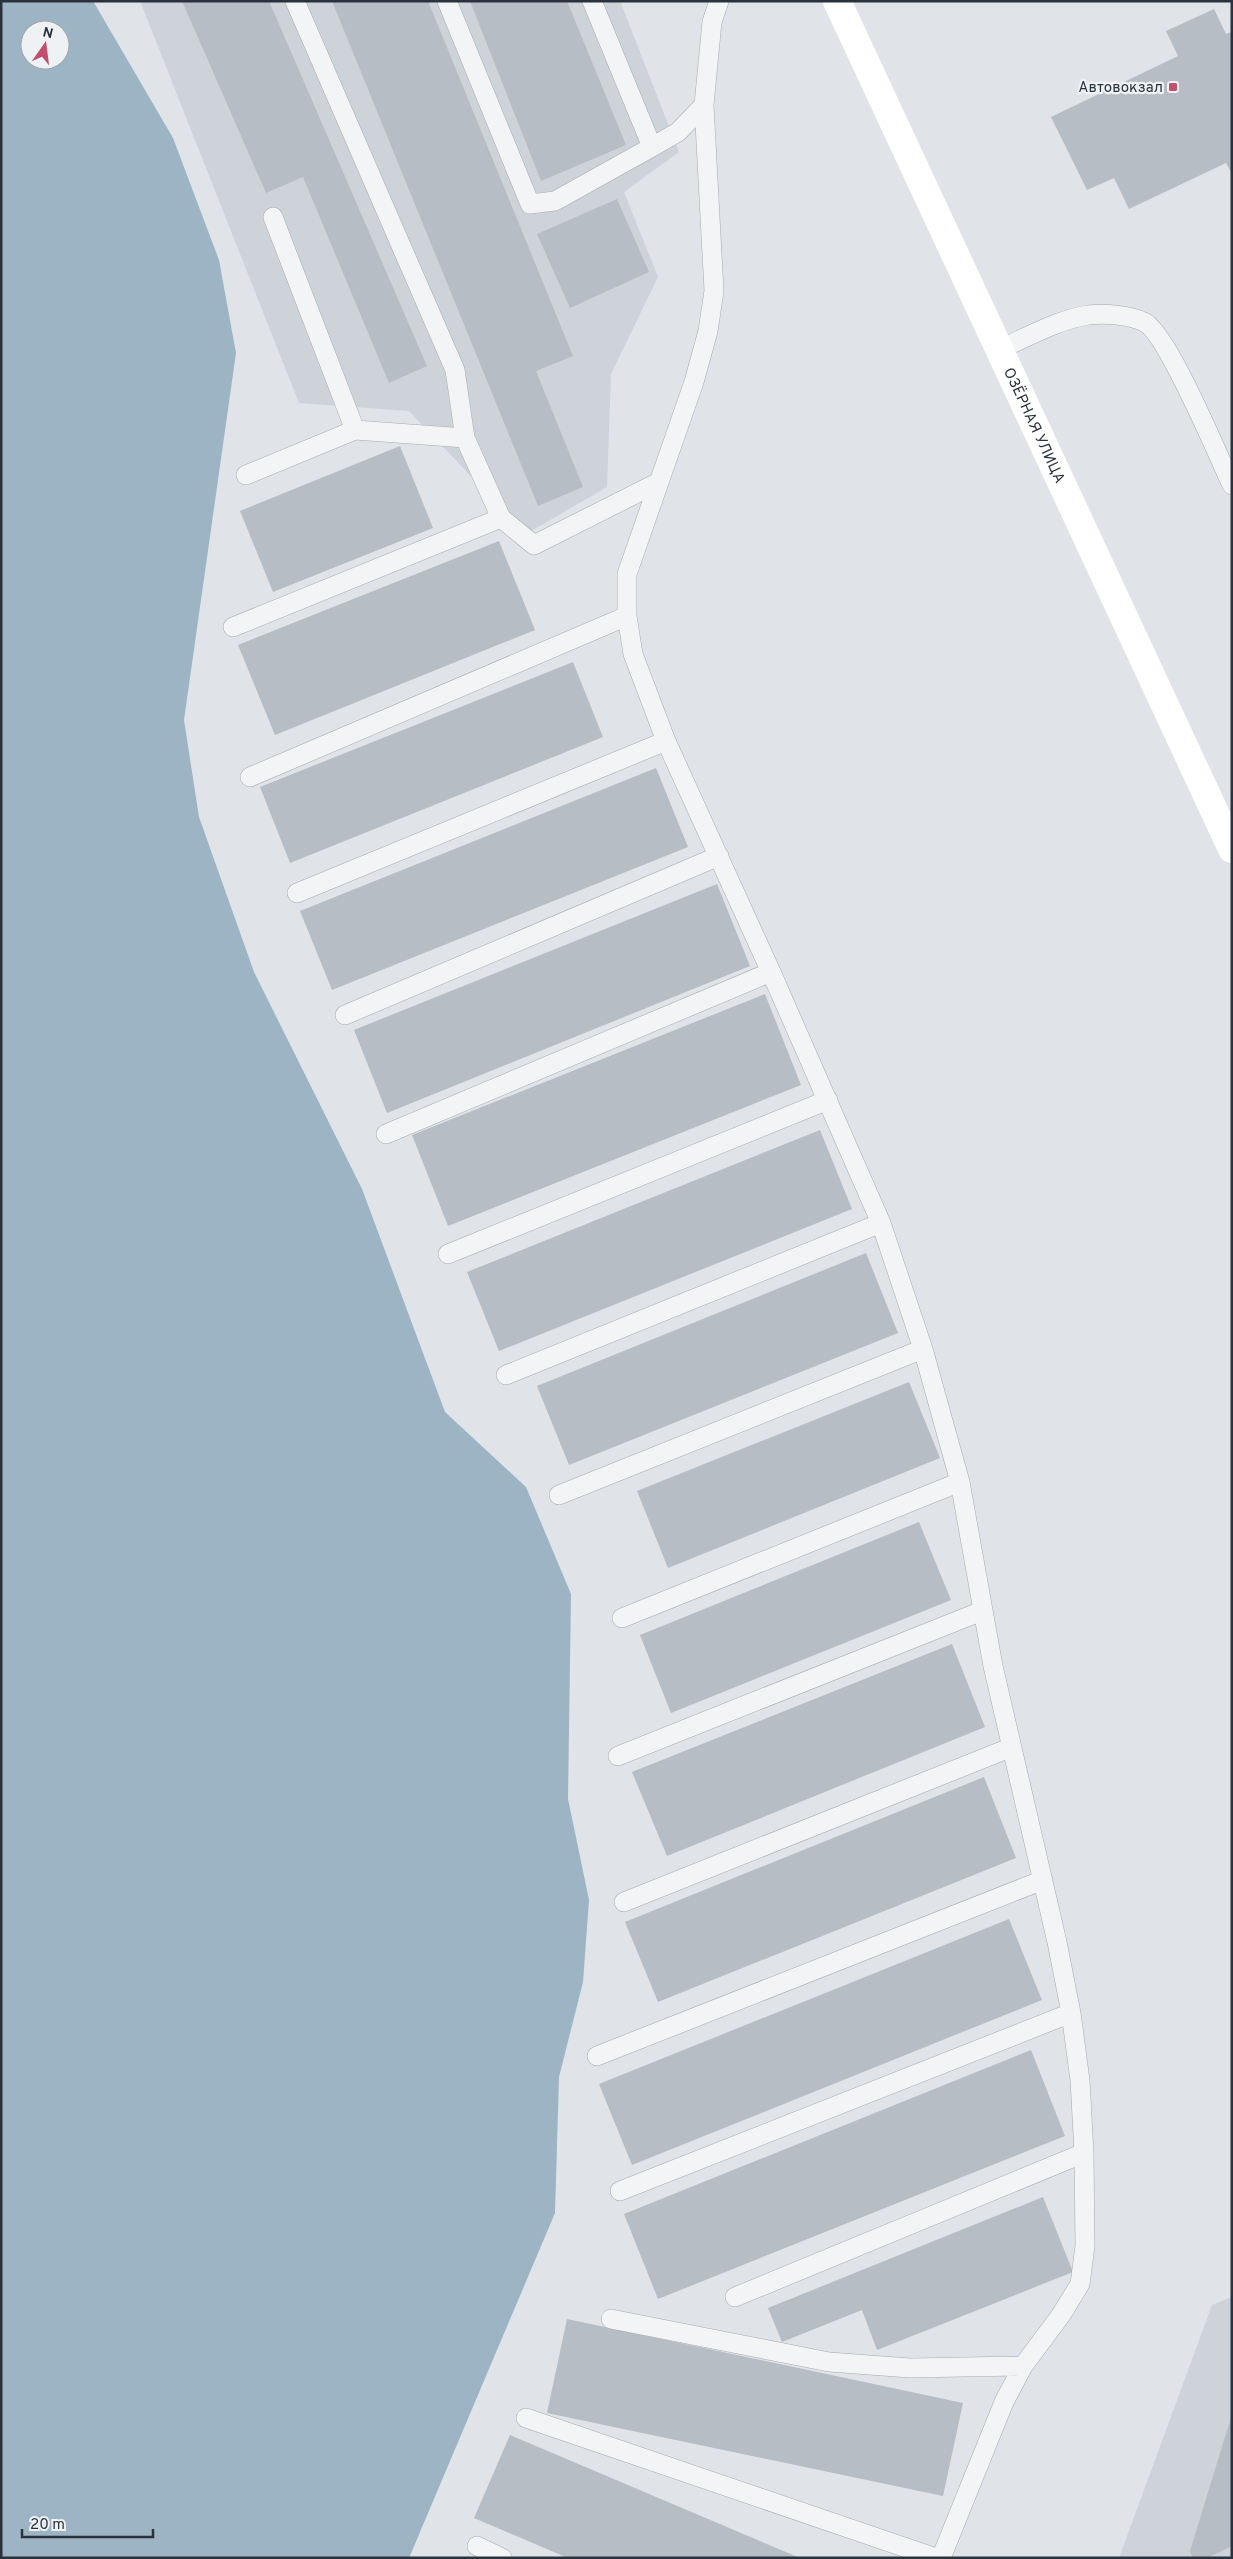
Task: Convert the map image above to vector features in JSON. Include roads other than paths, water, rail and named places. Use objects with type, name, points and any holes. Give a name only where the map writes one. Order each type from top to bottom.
[{"type":"street","name":"ОЗЁРНАЯ УЛИЦА","points":[[837,1],[1232,849]]},
{"type":"lane","points":[[295,1],[455,370],[465,438],[501,518],[534,545],[657,483]]},
{"type":"lane","points":[[447,1],[530,204],[555,201],[652,147],[678,132],[704,105]]},
{"type":"lane","points":[[592,1],[652,147]]},
{"type":"lane","points":[[719,1],[712,22],[704,105],[714,291],[708,331],[694,382],[657,483],[628,574],[627,616],[633,654],[666,741],[772,972],[881,1223],[923,1349],[960,1482],[982,1610],[1071,2013],[1080,2080],[1084,2153],[1085,2246],[1080,2284],[1061,2315],[1023,2366],[1004,2402],[941,2558]]},
{"type":"lane","points":[[273,217],[355,430]]},
{"type":"lane","points":[[1000,349],[1061,322],[1089,315],[1120,316],[1146,322],[1170,352],[1232,485]]},
{"type":"lane","points":[[246,474],[355,430],[465,438]]},
{"type":"lane","points":[[232,627],[501,518]]},
{"type":"lane","points":[[250,777],[627,616]]},
{"type":"lane","points":[[297,893],[666,741]]},
{"type":"lane","points":[[345,1015],[719,856]]},
{"type":"lane","points":[[386,1134],[772,972]]},
{"type":"lane","points":[[448,1254],[828,1100]]},
{"type":"lane","points":[[506,1375],[881,1223]]},
{"type":"lane","points":[[559,1495],[923,1349]]},
{"type":"lane","points":[[622,1618],[960,1482]]},
{"type":"lane","points":[[618,1756],[982,1610]]},
{"type":"lane","points":[[624,1902],[1012,1747]]},
{"type":"lane","points":[[597,2056],[1042,1880]]},
{"type":"lane","points":[[620,2191],[1071,2013]]},
{"type":"lane","points":[[735,2297],[1084,2153]]},
{"type":"lane","points":[[611,2320],[829,2362],[910,2368],[1023,2366]]},
{"type":"lane","points":[[526,2418],[936,2558]]},
{"type":"lane","points":[[477,2546],[502,2558]]},
{"type":"water","points":[[1,1],[93,1],[173,138],[219,260],[236,353],[184,720],[199,817],[254,972],[362,1189],[445,1412],[526,1487],[571,1594],[568,1799],[589,1900],[583,1982],[559,2077],[555,2213],[409,2558],[1,2558]]},
{"type":"place","name":"Автовокзал","points":[[1173,87]]}]
